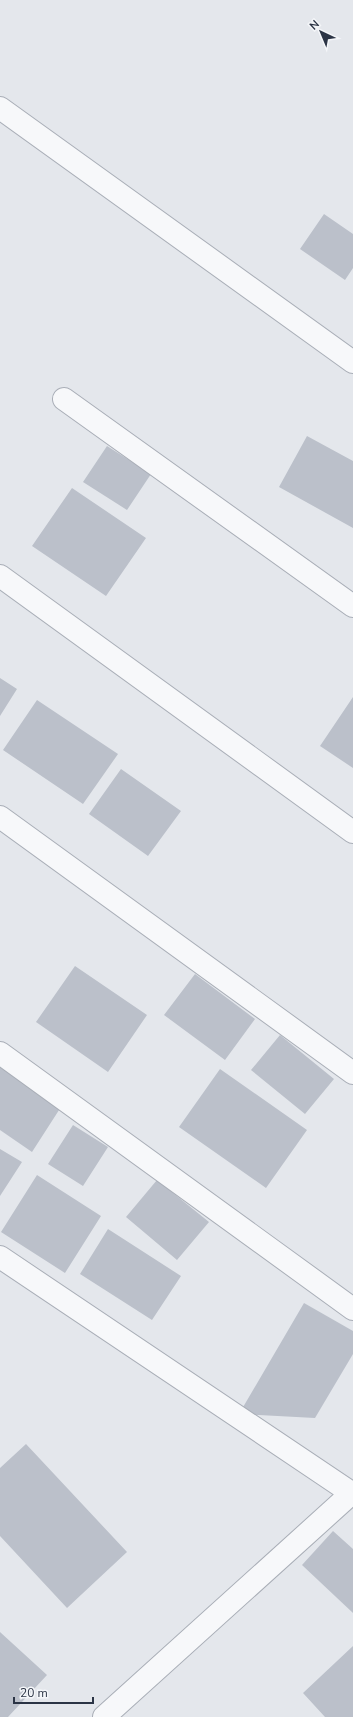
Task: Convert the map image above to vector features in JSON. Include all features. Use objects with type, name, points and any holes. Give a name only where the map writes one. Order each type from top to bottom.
[{"type":"street","points":[[0,108],[353,362]]},
{"type":"street","points":[[64,399],[353,606]]},
{"type":"street","points":[[0,576],[353,832]]},
{"type":"street","points":[[0,817],[353,1073]]},
{"type":"street","points":[[0,1053],[353,1309]]},
{"type":"street","points":[[0,1257],[353,1493],[104,1717]]},
{"type":"building","points":[[324,214],[353,234],[353,268],[345,280],[300,249]]},
{"type":"building","points":[[307,436],[353,461],[353,528],[279,487]]},
{"type":"building","points":[[107,446],[151,474],[127,510],[83,482]]},
{"type":"building","points":[[72,488],[146,538],[106,596],[32,546]]},
{"type":"building","points":[[0,678],[17,689],[0,716]]},
{"type":"building","points":[[353,697],[353,768],[320,746]]},
{"type":"building","points":[[37,700],[118,754],[83,804],[3,750]]},
{"type":"building","points":[[121,769],[181,811],[148,856],[89,814]]},
{"type":"building","points":[[75,966],[147,1015],[108,1072],[36,1022]]},
{"type":"building","points":[[195,974],[255,1019],[225,1060],[164,1015]]},
{"type":"building","points":[[280,1035],[334,1079],[305,1114],[251,1070]]},
{"type":"building","points":[[0,1066],[61,1107],[32,1152],[0,1130]]},
{"type":"building","points":[[220,1069],[307,1130],[266,1188],[179,1127]]},
{"type":"building","points":[[73,1125],[108,1147],[83,1186],[48,1164]]},
{"type":"building","points":[[0,1149],[22,1162],[0,1196]]},
{"type":"building","points":[[37,1175],[101,1216],[65,1273],[1,1232]]},
{"type":"building","points":[[157,1180],[209,1222],[177,1260],[126,1217]]},
{"type":"building","points":[[108,1229],[181,1276],[152,1320],[80,1274]]},
{"type":"building","points":[[304,1303],[353,1331],[353,1354],[315,1418],[239,1414]]},
{"type":"building","points":[[26,1444],[127,1552],[67,1608],[0,1536],[0,1468]]},
{"type":"building","points":[[333,1531],[353,1549],[353,1613],[302,1565]]},
{"type":"building","points":[[0,1632],[47,1675],[8,1717],[0,1717]]},
{"type":"building","points":[[353,1646],[353,1717],[325,1717],[303,1693]]}]
